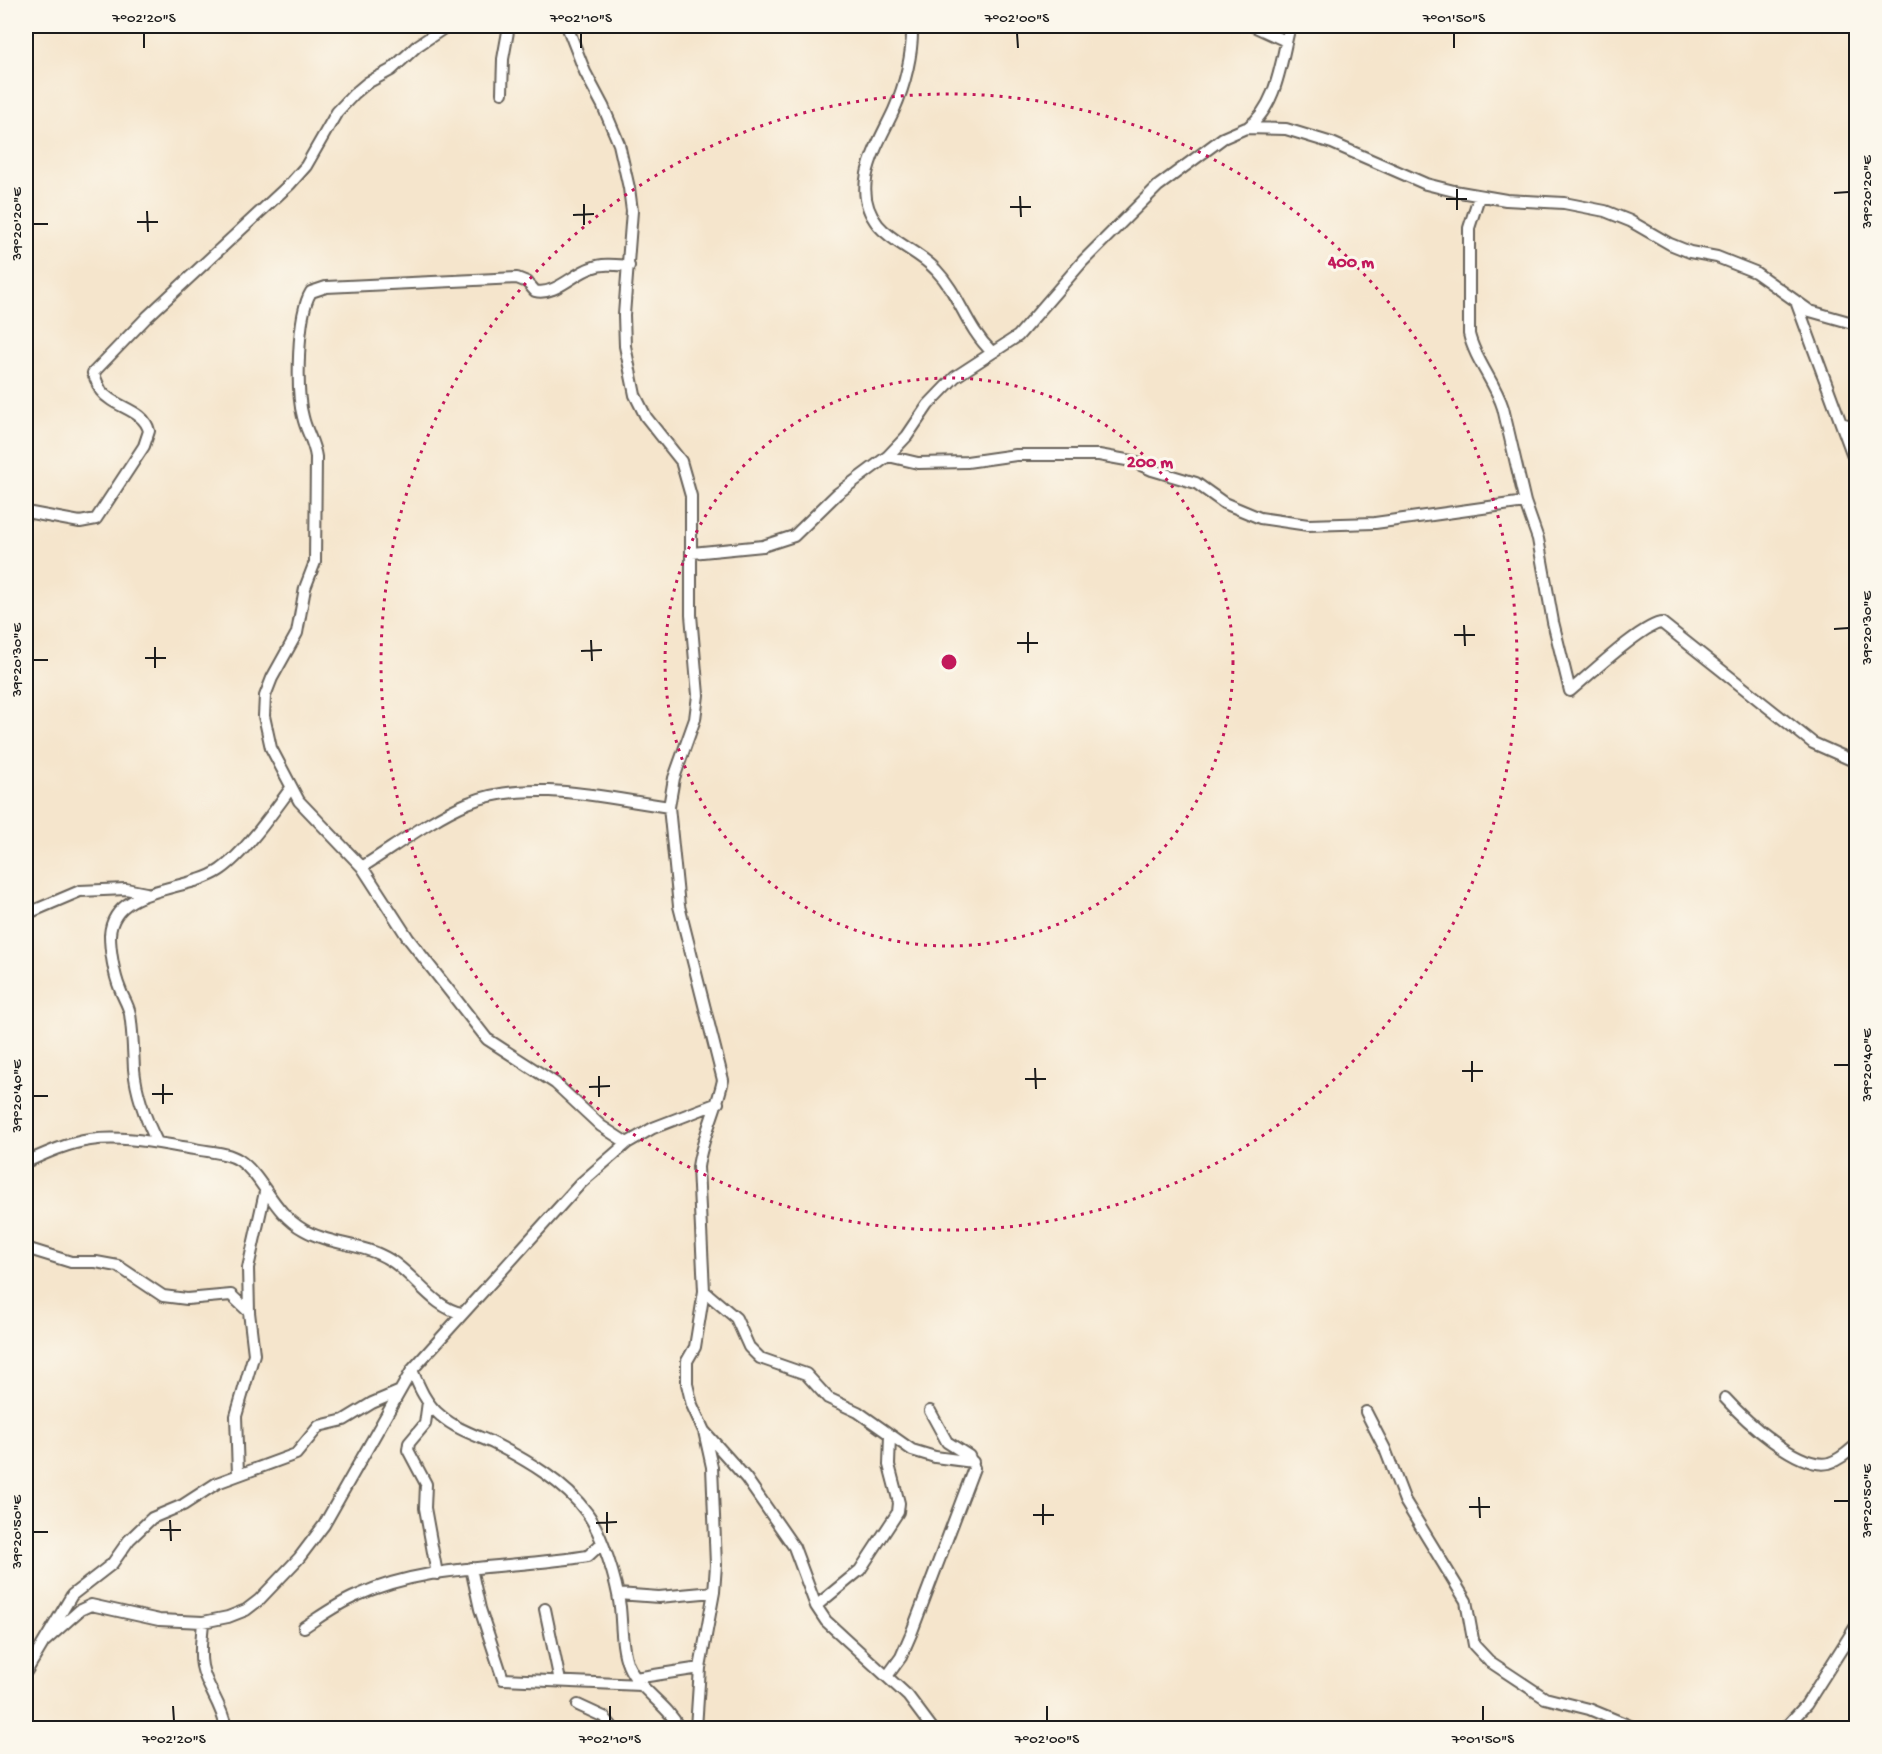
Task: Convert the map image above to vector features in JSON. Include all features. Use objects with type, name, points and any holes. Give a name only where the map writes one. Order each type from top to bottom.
[{"type":"street","points":[[26,512],[80,522],[96,519],[144,446],[149,431],[138,415],[114,403],[101,391],[93,373],[147,317],[290,184],[306,166],[337,112],[354,94],[367,83],[391,70],[417,46],[447,26]]},
{"type":"street","points":[[501,93],[503,59],[509,26]]},
{"type":"street","points":[[567,26],[585,72],[619,144],[632,212],[624,315],[628,366],[635,395],[646,417],[681,461],[687,478],[693,514],[691,615],[698,695],[695,719],[672,785],[669,807],[679,906],[723,1080],[718,1103],[700,1150],[698,1167],[704,1292],[695,1347],[687,1361],[687,1384],[696,1416],[704,1431],[746,1478],[794,1547],[816,1606],[826,1621],[888,1675],[908,1696],[932,1728]]},
{"type":"street","points":[[912,26],[902,89],[868,165],[866,195],[869,210],[878,225],[891,237],[935,268],[949,285],[970,327],[993,352]]},
{"type":"street","points":[[1253,26],[1286,41]]},
{"type":"street","points":[[692,553],[763,546],[794,536],[837,494],[888,456],[940,391],[1018,336],[1083,261],[1158,186],[1223,138],[1258,120],[1271,97],[1290,26]]},
{"type":"street","points":[[1246,128],[1271,127],[1307,135],[1332,143],[1426,184],[1479,197],[1563,203],[1605,211],[1630,221],[1670,244],[1690,252],[1717,257],[1755,272],[1777,286],[1797,304],[1830,318],[1857,324]]},
{"type":"street","points":[[1479,197],[1469,228],[1469,334],[1474,348],[1499,393],[1525,502],[1538,539],[1553,622],[1570,691],[1632,639],[1654,625],[1662,623],[1813,743],[1857,762]]},
{"type":"street","points":[[627,1143],[601,1126],[555,1083],[487,1039],[408,938],[362,867],[299,801],[271,748],[264,716],[265,696],[272,678],[297,633],[305,588],[315,562],[315,457],[313,442],[303,417],[300,395],[300,340],[304,305],[313,290],[326,287],[351,288],[455,279],[517,278],[527,282],[535,291],[546,292],[590,268],[601,265],[629,267]]},
{"type":"street","points":[[1797,304],[1857,464]]},
{"type":"street","points":[[1841,423],[1857,427]]},
{"type":"street","points":[[1847,440],[1857,432]]},
{"type":"street","points":[[888,456],[918,463],[967,462],[1016,455],[1099,455],[1132,461],[1152,470],[1196,483],[1224,503],[1253,515],[1308,525],[1375,523],[1525,502]]},
{"type":"street","points":[[157,1142],[148,1123],[134,1070],[134,1037],[128,1004],[119,988],[110,934],[116,918],[129,901],[146,893],[195,883],[222,870],[291,788]]},
{"type":"street","points":[[362,867],[460,807],[505,793],[537,791],[585,795],[669,807]]},
{"type":"street","points":[[26,914],[80,891],[126,889],[146,893]]},
{"type":"street","points":[[45,1641],[80,1610],[91,1605],[159,1620],[203,1622],[246,1610],[278,1582],[324,1525],[412,1370],[581,1183],[627,1143],[661,1125],[718,1103]]},
{"type":"street","points":[[26,1162],[89,1140],[107,1138],[157,1142],[238,1159],[283,1214],[305,1231],[376,1252],[402,1269],[449,1309],[462,1313]]},
{"type":"street","points":[[238,1474],[236,1416],[254,1354],[249,1312],[249,1254],[265,1192]]},
{"type":"street","points":[[26,1248],[71,1262],[96,1262],[118,1266],[163,1296],[187,1299],[231,1295],[249,1312]]},
{"type":"street","points":[[704,1292],[736,1318],[749,1347],[759,1358],[806,1374],[828,1398],[858,1412],[912,1450],[935,1457],[973,1462]]},
{"type":"street","points":[[412,1370],[428,1402],[448,1422],[523,1458],[572,1496],[587,1513],[601,1544],[618,1594],[625,1656],[638,1681],[663,1705],[678,1728]]},
{"type":"street","points":[[26,1672],[72,1595],[112,1564],[145,1525],[217,1483],[296,1454],[319,1426],[344,1420],[372,1403],[399,1392]]},
{"type":"street","points":[[1725,1398],[1760,1434],[1816,1463],[1831,1463],[1857,1445]]},
{"type":"street","points":[[428,1402],[425,1424],[409,1443],[408,1450],[426,1484],[425,1508],[436,1574]]},
{"type":"street","points":[[930,1411],[947,1442],[973,1462]]},
{"type":"street","points":[[1366,1412],[1385,1449],[1405,1501],[1466,1601],[1474,1645],[1489,1661],[1545,1698],[1589,1708],[1635,1728]]},
{"type":"street","points":[[696,1728],[700,1668],[714,1592],[712,1467],[704,1431]]},
{"type":"street","points":[[816,1606],[860,1570],[898,1512],[899,1503],[889,1465],[890,1435]]},
{"type":"street","points":[[888,1675],[901,1657],[911,1634],[973,1471],[973,1462]]},
{"type":"street","points":[[304,1627],[371,1590],[471,1568],[588,1556],[601,1544]]},
{"type":"street","points":[[471,1568],[480,1609],[502,1679],[638,1681],[700,1668]]},
{"type":"street","points":[[618,1594],[660,1596],[714,1592]]},
{"type":"street","points":[[545,1609],[560,1681]]},
{"type":"street","points":[[203,1622],[202,1667],[219,1700],[226,1728]]},
{"type":"street","points":[[1785,1728],[1795,1724],[1857,1626]]},
{"type":"street","points":[[578,1705],[604,1717],[613,1728]]}]
